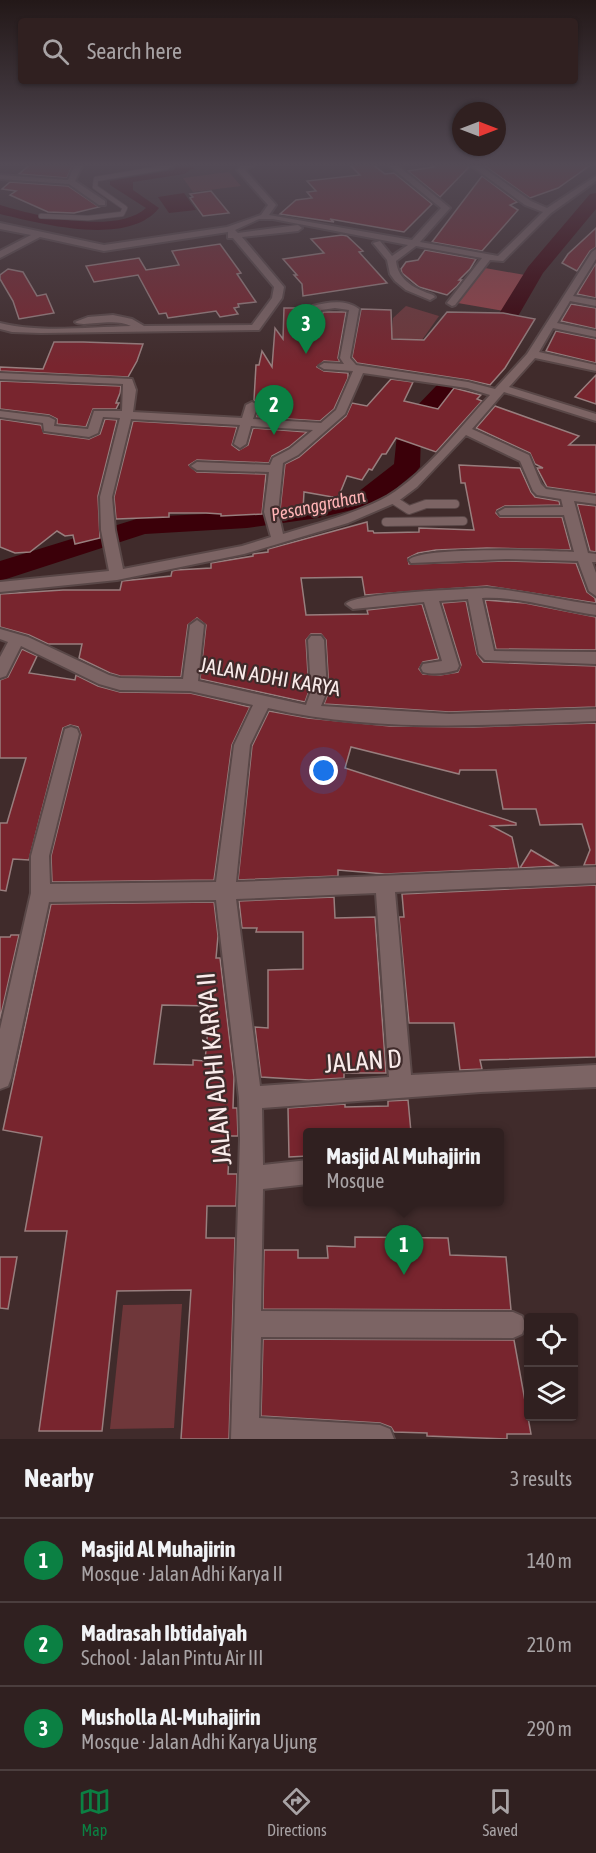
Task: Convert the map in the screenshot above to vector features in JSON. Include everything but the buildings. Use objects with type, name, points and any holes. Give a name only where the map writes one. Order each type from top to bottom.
[{"type":"street","points":[[21,231],[100,248],[143,246]]},
{"type":"street","points":[[0,235],[97,255],[240,231]]},
{"type":"street","points":[[326,231],[377,243],[412,246]]},
{"type":"street","points":[[333,231],[486,259],[500,259],[528,231]]},
{"type":"street","points":[[392,260],[412,246],[425,231]]},
{"type":"street","points":[[0,326],[12,329],[41,330],[255,328],[279,293],[279,287],[232,232]]},
{"type":"street","points":[[0,255],[37,235]]},
{"type":"street","points":[[377,243],[392,260],[391,269],[407,287],[430,297]]},
{"type":"street","points":[[0,587],[117,575],[244,550],[276,535],[343,520],[392,499],[413,484],[533,354],[596,252]]},
{"type":"street","points":[[452,303],[486,259]]},
{"type":"street","points":[[582,273],[596,276]]},
{"type":"street","points":[[567,298],[596,303]]},
{"type":"street","points":[[310,337],[316,308],[321,305],[354,309],[345,358],[356,368]]},
{"type":"street","points":[[551,325],[596,334]]},
{"type":"street","points":[[533,354],[596,368]]},
{"type":"street","points":[[324,366],[356,368],[500,390],[596,418]]},
{"type":"street","points":[[276,535],[271,512],[277,461],[294,452],[341,412],[356,368]]},
{"type":"street","points":[[0,376],[128,381],[130,390],[106,497],[117,575]]},
{"type":"street","points":[[240,444],[252,405]]},
{"type":"street","points":[[0,414],[49,420],[48,429],[89,433],[94,431],[98,413],[323,427]]},
{"type":"street","points":[[465,430],[525,458],[529,463],[534,487],[542,492],[596,500]]},
{"type":"street","points":[[197,466],[276,469]]},
{"type":"street","points":[[567,496],[589,557],[596,591]]},
{"type":"street","points":[[505,512],[571,511]]},
{"type":"street","points":[[416,560],[457,555],[589,557]]},
{"type":"street","points":[[474,594],[487,654],[490,656],[596,658]]},
{"type":"street","points":[[353,604],[474,594],[524,596],[560,605],[596,610]]},
{"type":"street","points":[[429,668],[451,666],[430,596]]},
{"type":"street","points":[[190,685],[197,625]]},
{"type":"street","name":"JALAN ADHI KARYA","points":[[0,634],[17,639],[105,680],[120,684],[190,685],[311,712],[449,720],[596,715]]},
{"type":"street","points":[[0,672],[17,639]]},
{"type":"street","points":[[311,712],[319,691],[316,640]]},
{"type":"street","name":"JALAN ADHI KARYA II","points":[[245,1435],[251,1178],[250,1098],[225,891],[242,745],[263,701]]},
{"type":"street","points":[[0,1078],[41,893],[40,856],[71,734]]},
{"type":"street","points":[[41,893],[225,891],[596,875]]},
{"type":"street","points":[[385,885],[401,1087]]},
{"type":"street","name":"JALAN D","points":[[250,1098],[481,1081],[596,1076]]},
{"type":"street","points":[[251,1178],[303,1173]]},
{"type":"street","points":[[248,1324],[513,1325]]},
{"type":"street","points":[[245,1435],[380,1439]]},
{"type":"lane","points":[[392,499],[409,510]]},
{"type":"lane","points":[[409,510],[426,504],[455,504]]},
{"type":"lane","points":[[409,510],[410,521]]},
{"type":"lane","points":[[386,522],[463,521]]},
{"type":"shaded area","points":[[485,268],[525,275],[504,311],[452,302]]},
{"type":"shaded area","points":[[406,306],[439,316],[422,340],[391,338],[393,318]]},
{"type":"shaded area","points":[[182,1304],[174,1428],[110,1429],[123,1305]]},
{"type":"waterway","name":"Pesanggrahan","points":[[0,571],[143,526],[247,520],[318,510],[367,498],[407,467],[409,435],[422,415],[495,337],[535,271],[568,231]]},
{"type":"place","name":"Musholla Al-Muhajirin","points":[[306,354]]},
{"type":"place","name":"Madrasah Ibtidaiyah","points":[[274,435]]},
{"type":"place","name":"Masjid Al Muhajirin","points":[[404,1275]]}]
